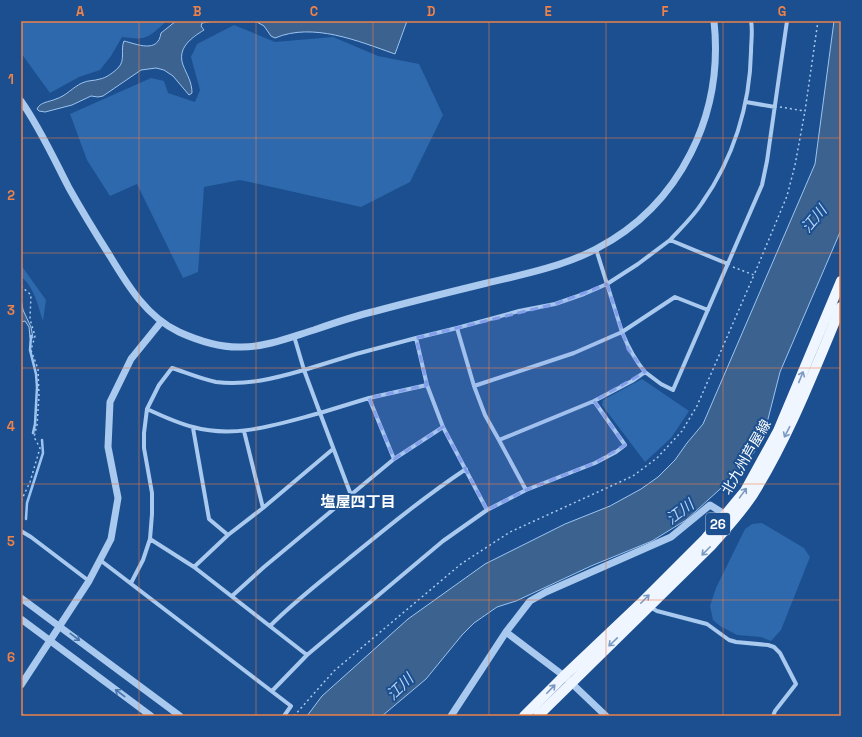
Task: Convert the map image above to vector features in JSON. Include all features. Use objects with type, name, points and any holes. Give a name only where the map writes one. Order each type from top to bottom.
[{"type":"main road","name":"北九州芦屋線","points":[[538,716],[567,680],[705,539],[745,491],[778,431],[841,281]]},
{"type":"main road","name":"北九州芦屋線","points":[[524,716],[649,607],[711,546],[735,518],[751,497],[795,417],[841,306]]},
{"type":"street","points":[[21,101],[35,123],[88,222],[123,277],[144,305],[162,322],[178,332],[219,346],[243,347],[269,343],[349,318],[537,271],[596,249],[620,234],[642,217],[665,192],[694,148],[708,109],[714,79],[716,38],[714,21]]},
{"type":"street","points":[[131,583],[143,560],[150,538],[152,493],[144,448],[147,409],[159,385],[172,368],[217,382],[238,383],[260,381],[280,377],[356,354],[496,317],[555,304],[607,284],[638,264],[670,240],[702,204],[717,179],[729,155],[746,102],[750,83],[751,21]]},
{"type":"street","points":[[596,249],[628,349],[646,372],[661,384],[673,390],[762,185],[767,161],[787,21]]},
{"type":"street","points":[[746,102],[775,107]]},
{"type":"street","points":[[670,240],[728,264]]},
{"type":"street","points":[[474,386],[574,353],[622,332],[675,297],[708,310]]},
{"type":"street","points":[[21,685],[89,581],[110,539],[118,498],[108,447],[110,402],[131,359],[162,322]]},
{"type":"street","points":[[457,328],[474,386],[485,415],[526,490]]},
{"type":"street","points":[[294,336],[304,370],[351,495]]},
{"type":"street","points":[[416,338],[427,385],[443,427],[487,510]]},
{"type":"street","points":[[499,440],[594,401],[646,372]]},
{"type":"street","points":[[147,409],[171,420],[194,428],[220,431],[244,431],[270,427],[369,398],[427,385]]},
{"type":"street","points":[[369,398],[394,459]]},
{"type":"street","points":[[272,691],[307,655],[443,541],[487,510],[526,490],[595,463],[616,452],[625,445],[594,401]]},
{"type":"street","points":[[232,596],[264,567],[394,459],[443,427]]},
{"type":"street","points":[[194,428],[209,519],[228,535]]},
{"type":"street","points":[[244,431],[262,508]]},
{"type":"street","points":[[194,567],[228,535],[333,448]]},
{"type":"street","points":[[270,626],[293,603],[392,523],[434,490],[466,469]]},
{"type":"street","points":[[450,716],[506,632],[530,601],[546,592],[671,537],[710,505],[726,515]]},
{"type":"street","points":[[21,531],[89,581]]},
{"type":"street","points":[[150,538],[194,567],[307,655]]},
{"type":"street","points":[[100,560],[291,706],[284,716]]},
{"type":"street","points":[[21,598],[180,716]]},
{"type":"street","points":[[649,607],[657,611],[706,624],[729,640],[774,647],[780,653],[796,684],[775,711],[773,716]]},
{"type":"street","points":[[21,619],[151,716]]},
{"type":"street","points":[[506,632],[567,680],[606,716]]},
{"type":"path","points":[[294,716],[334,671],[461,564],[510,532],[633,476],[657,458],[682,431],[697,406],[787,196],[795,165],[805,111],[818,21]]},
{"type":"path","points":[[775,107],[805,111]]},
{"type":"path","points":[[728,264],[754,276]]},
{"type":"path","points":[[21,286],[31,295],[30,319],[34,336],[31,350],[38,369],[39,396],[37,425],[34,437],[40,448],[30,482],[21,501]]},
{"type":"highlighted area","points":[[607,284],[628,349],[645,372],[594,401],[625,445],[595,463],[526,490],[487,510],[443,427],[394,459],[369,398],[427,385],[416,338],[555,304]]},
{"type":"shaded area","points":[[21,21],[167,21],[156,31],[143,38],[122,37],[111,56],[100,70],[79,77],[50,93],[21,53]]},
{"type":"shaded area","points":[[234,25],[275,42],[333,37],[378,56],[419,64],[443,115],[410,182],[361,207],[240,180],[204,187],[198,272],[183,278],[137,184],[110,196],[87,160],[70,114],[151,78],[164,81],[168,93],[195,102],[200,90],[191,57],[197,44]]},
{"type":"shaded area","points":[[21,265],[46,300],[43,321],[32,291],[21,277]]},
{"type":"shaded area","points":[[642,379],[689,411],[671,438],[645,462],[602,405],[603,400]]},
{"type":"shaded area","points":[[762,523],[804,548],[810,557],[781,630],[771,641],[761,637],[737,635],[720,626],[713,620],[710,606],[716,588],[745,529],[752,524]]},
{"type":"water","points":[[176,21],[214,21],[202,23],[201,26],[204,30],[194,36],[186,44],[182,53],[183,65],[192,89],[192,93],[189,95],[173,76],[164,70],[156,68],[141,70],[103,96],[91,96],[72,105],[45,112],[37,109],[42,104],[60,98],[82,83],[86,81],[98,80],[107,76],[118,68],[122,62],[122,48],[124,41],[151,46],[156,44],[161,33]]},
{"type":"water","points":[[255,21],[407,21],[395,54],[351,39],[320,33],[305,32],[275,38],[271,36],[264,26]]},
{"type":"water","name":"江川","points":[[834,21],[841,21],[841,230],[780,372],[768,419],[762,435],[755,451],[741,470],[686,520],[652,541],[591,566],[516,601],[497,607],[474,623],[462,635],[426,679],[382,716],[307,716],[322,696],[408,619],[485,564],[565,524],[610,506],[641,489],[658,477],[675,460],[703,424],[815,164]]},
{"type":"water","points":[[21,298],[23,310],[31,327],[33,338],[30,338],[29,327],[25,321],[21,322]]},
{"type":"waterway","points":[[31,336],[30,350],[36,374],[37,387],[35,424],[33,433]]},
{"type":"waterway","points":[[26,519],[27,503],[43,453],[42,440]]},
{"type":"district","name":"塩屋四丁目","points":[[358,502]]}]
